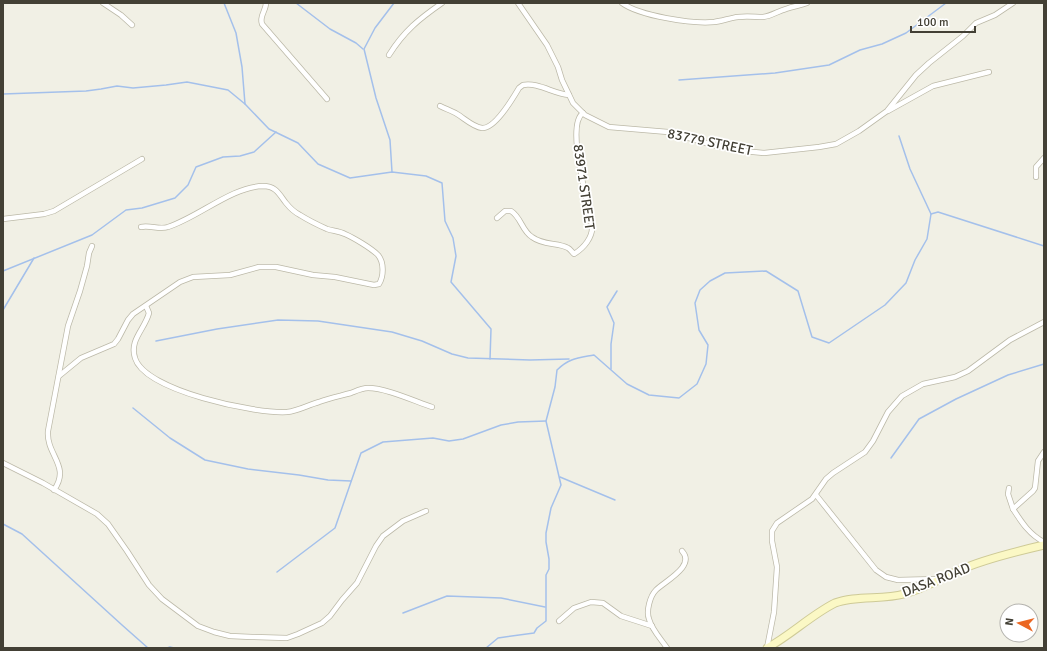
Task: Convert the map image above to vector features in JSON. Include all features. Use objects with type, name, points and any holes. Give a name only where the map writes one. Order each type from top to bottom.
[{"type":"street","points":[[103,3],[121,15],[132,25]]},
{"type":"street","points":[[266,3],[261,16],[262,24],[327,99]]},
{"type":"street","points":[[389,56],[405,32],[428,12],[442,3]]},
{"type":"street","name":"83779 STREET","points":[[518,3],[547,45],[573,103],[583,113],[609,127],[668,132],[713,145],[743,151],[764,153],[836,144],[859,131],[886,112],[916,75],[964,36],[976,23],[995,15],[1013,3]]},
{"type":"street","points":[[622,3],[627,7],[638,11],[664,18],[691,22],[716,22],[740,17],[769,16],[784,9],[801,6],[807,3]]},
{"type":"street","points":[[886,112],[934,86],[989,72]]},
{"type":"street","points":[[440,106],[476,126],[483,128],[499,117],[519,88],[523,85],[538,86],[569,95]]},
{"type":"street","name":"83971 STREET","points":[[497,218],[505,211],[511,211],[532,238],[545,243],[569,248],[574,254],[588,241],[592,234],[592,226],[580,165],[576,134],[578,119],[583,113]]},
{"type":"street","points":[[1036,177],[1036,167],[1044,158]]},
{"type":"street","points":[[3,219],[44,214],[54,210],[142,159]]},
{"type":"street","points":[[59,376],[81,358],[114,344],[130,317],[184,280],[198,275],[230,275],[256,267],[268,266],[378,285],[382,279],[380,257],[373,251],[346,234],[326,228],[295,212],[276,190],[267,186],[245,190],[192,217],[168,227],[141,227]]},
{"type":"street","points":[[54,490],[60,480],[61,475],[60,469],[49,447],[47,438],[68,326],[80,291],[92,246]]},
{"type":"street","points":[[146,306],[149,313],[135,342],[135,358],[139,364],[152,376],[179,390],[216,402],[277,412],[296,410],[366,388],[384,391],[432,407]]},
{"type":"street","points":[[767,648],[774,612],[777,567],[772,545],[773,528],[780,520],[806,504],[816,495],[821,486],[833,473],[865,452],[888,412],[902,396],[923,384],[955,377],[968,371],[1010,340],[1044,322]]},
{"type":"street","points":[[1013,509],[1035,488],[1038,461],[1044,452]]},
{"type":"street","points":[[3,463],[102,517],[127,551],[156,595],[198,626],[206,630],[230,636],[284,638],[326,621],[357,583],[376,546],[384,536],[403,521],[426,511]]},
{"type":"street","points":[[1009,488],[1008,494],[1013,509],[1030,533],[1044,544]]},
{"type":"street","points":[[816,495],[880,574],[891,579],[898,580],[940,579]]},
{"type":"street","name":"DASA ROAD","points":[[767,648],[790,634],[810,618],[835,603],[855,599],[903,595],[927,586],[960,569],[1044,544]]},
{"type":"street","points":[[667,648],[648,618],[649,606],[651,597],[655,591],[682,568],[686,559],[685,554],[682,551]]},
{"type":"street","points":[[559,621],[574,608],[592,602],[603,603],[621,616],[652,626]]},
{"type":"waterway","points":[[224,3],[236,33],[242,67],[245,104]]},
{"type":"waterway","points":[[296,3],[330,29],[356,43],[363,49]]},
{"type":"waterway","points":[[392,172],[390,140],[376,98],[364,49],[375,28],[394,3]]},
{"type":"waterway","points":[[679,80],[775,73],[829,65],[860,50],[882,44],[906,33],[946,3]]},
{"type":"waterway","points":[[3,94],[86,91],[117,86],[133,88],[187,82],[228,90],[245,104],[269,129],[298,143],[318,164],[350,178],[392,172],[426,176],[442,183],[445,221],[453,238],[456,256],[451,282],[491,329],[490,359]]},
{"type":"waterway","points":[[3,271],[92,235],[126,210],[142,208],[175,198],[188,185],[196,167],[223,157],[240,156],[254,152],[276,132]]},
{"type":"waterway","points":[[899,136],[910,169],[931,214]]},
{"type":"waterway","points":[[486,648],[498,638],[534,633],[537,628],[546,621],[546,575],[549,569],[546,533],[551,508],[561,485],[546,421],[555,387],[557,370],[561,366],[574,359],[594,355],[627,384],[649,395],[679,398],[697,384],[706,364],[708,345],[699,330],[695,303],[700,290],[710,281],[725,273],[766,271],[798,291],[812,337],[829,343],[885,305],[906,283],[915,260],[927,239],[931,214],[938,212],[1044,246]]},
{"type":"waterway","points":[[3,310],[34,258]]},
{"type":"waterway","points":[[611,369],[611,344],[614,323],[607,307],[617,291]]},
{"type":"waterway","points":[[156,341],[217,329],[278,320],[318,321],[392,332],[422,341],[452,354],[468,358],[530,360],[569,359]]},
{"type":"waterway","points":[[891,458],[919,419],[956,399],[1008,375],[1044,364]]},
{"type":"waterway","points":[[133,408],[170,438],[205,460],[248,469],[328,480],[351,481]]},
{"type":"waterway","points":[[277,572],[335,528],[361,453],[383,442],[433,438],[449,441],[463,439],[501,425],[518,422],[546,421]]},
{"type":"waterway","points":[[560,477],[615,500]]},
{"type":"waterway","points":[[3,524],[22,534],[148,648]]},
{"type":"waterway","points":[[403,613],[447,596],[501,598],[545,607]]},
{"type":"waterway","points":[[167,648],[174,648]]}]
